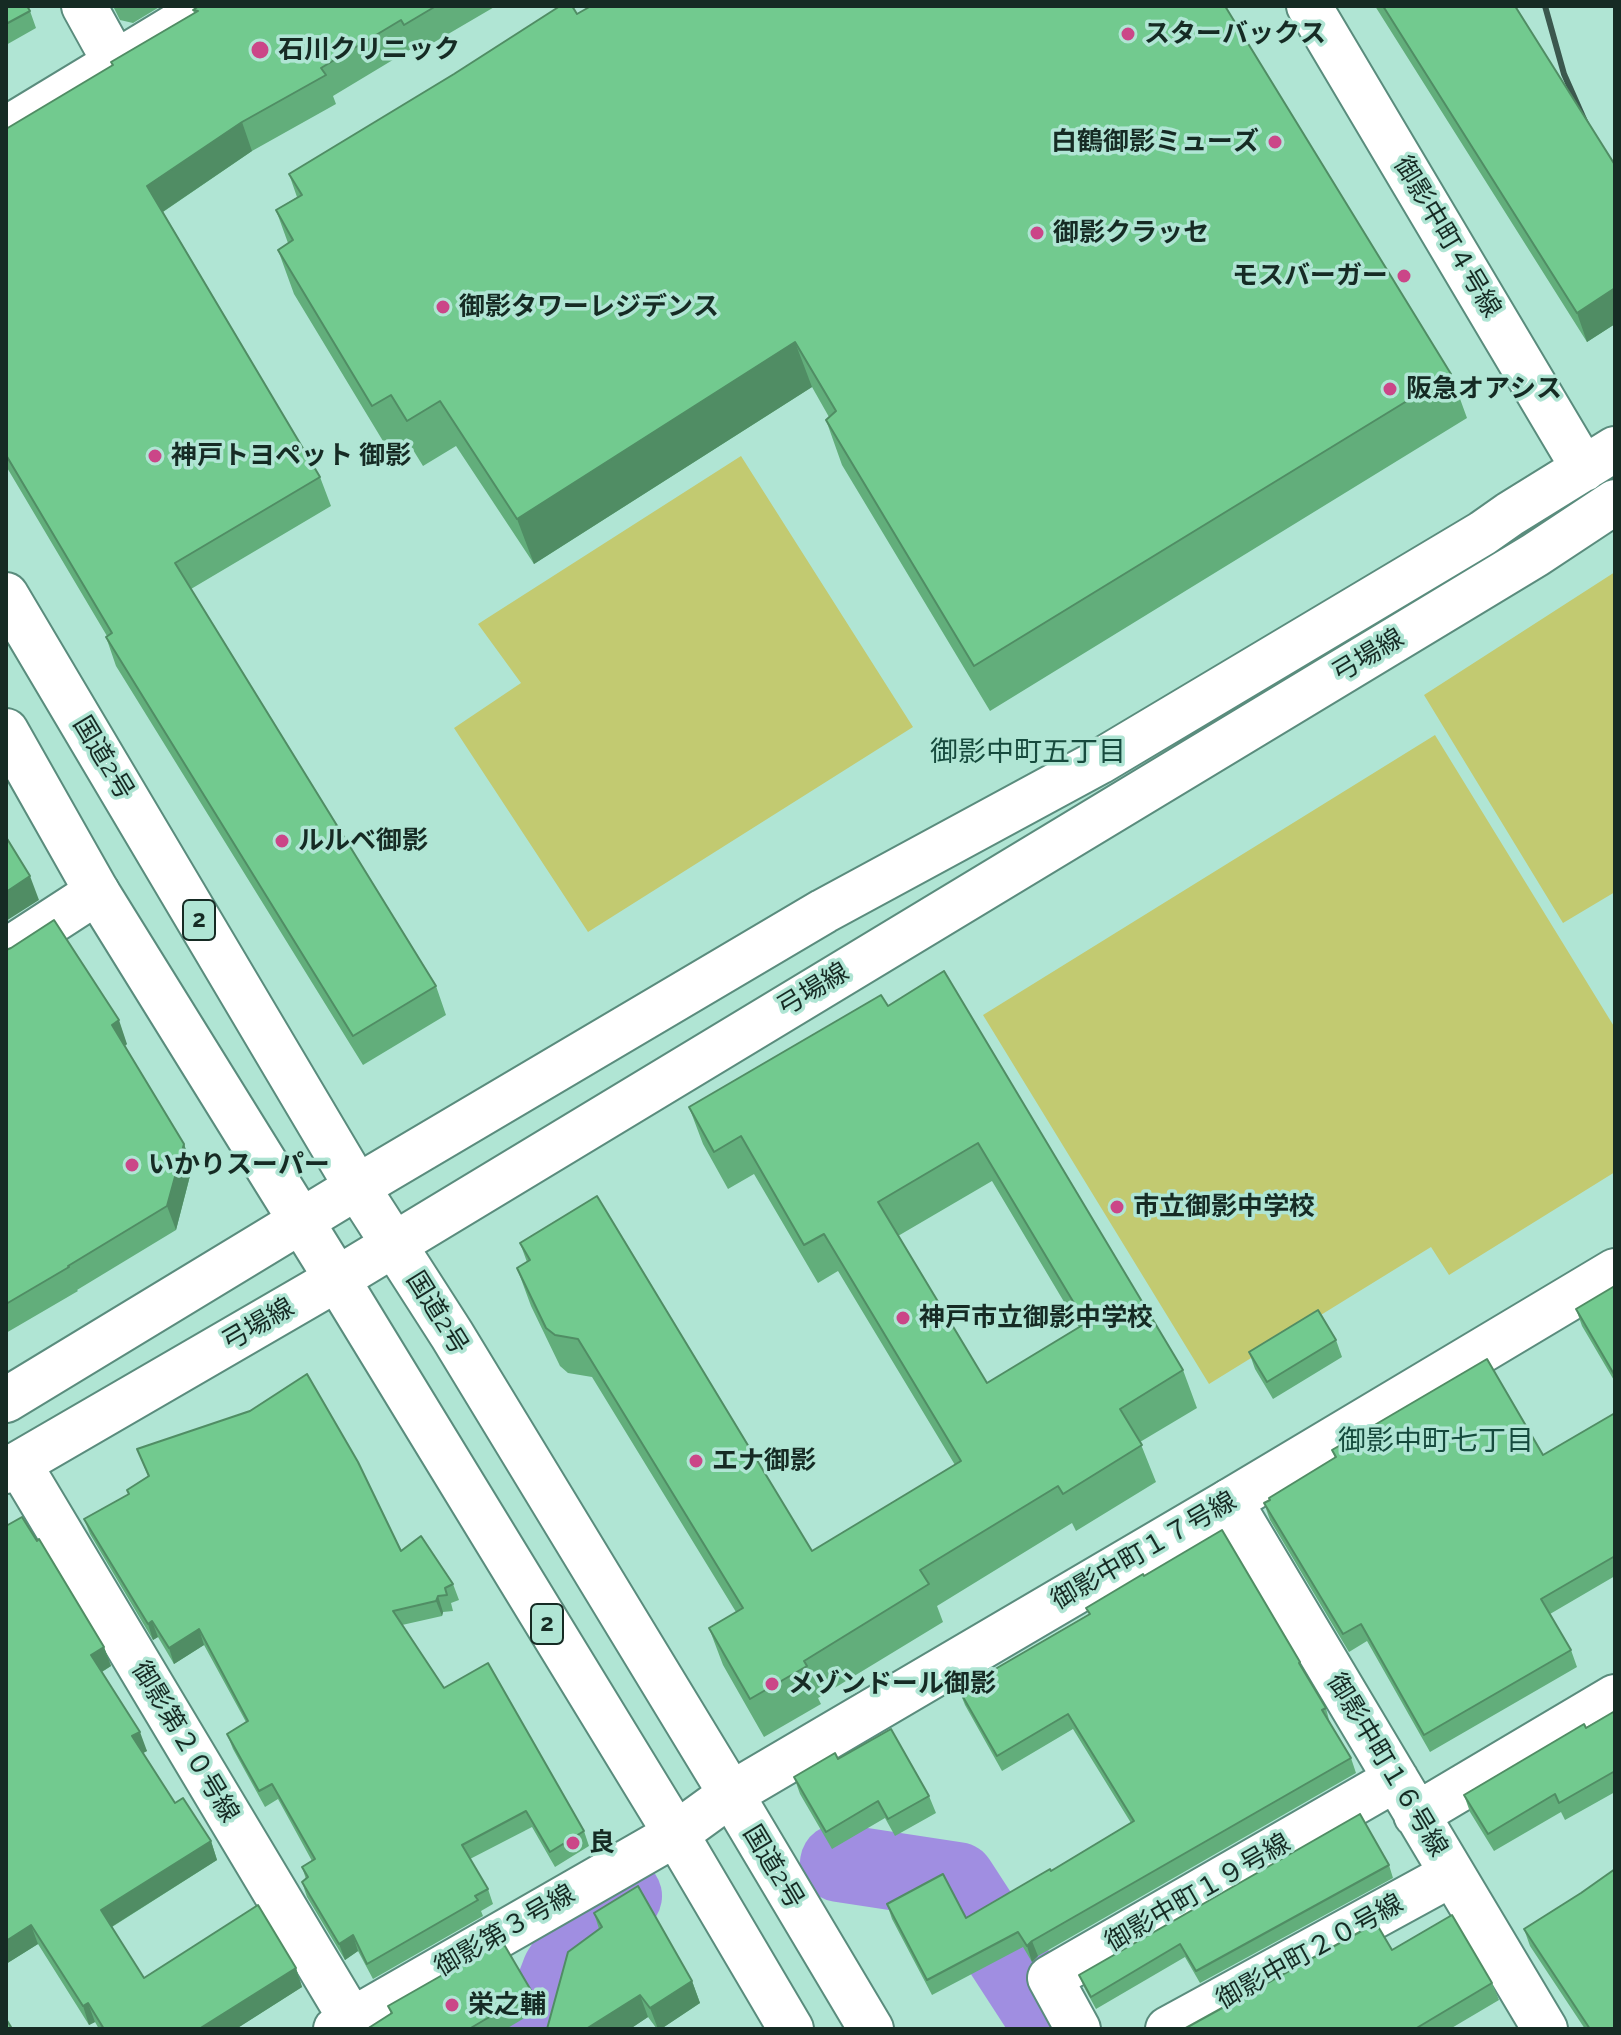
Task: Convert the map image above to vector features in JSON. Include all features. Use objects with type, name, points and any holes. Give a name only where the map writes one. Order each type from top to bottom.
[{"type":"main road","points":[[84,6],[116,64]]},
{"type":"main road","points":[[6,129],[209,6]]},
{"type":"main road","name":"御影中町４号線","points":[[1309,6],[1605,465]]},
{"type":"main road","name":"弓場線","points":[[6,1400],[300,1221],[824,911],[1099,762],[1510,514],[1605,465]]},
{"type":"main road","name":"弓場線","points":[[12,1468],[337,1279],[1535,555],[1615,502]]},
{"type":"main road","name":"国道2号","points":[[6,595],[357,1187],[460,1349],[871,2029]]},
{"type":"main road","name":"2","points":[[6,731],[97,892],[676,1834],[791,2029]]},
{"type":"main road","points":[[6,951],[97,892]]},
{"type":"main road","name":"御影中町１７号線","points":[[676,1834],[731,1794],[1615,1271]]},
{"type":"main road","name":"御影第２０号線","points":[[12,1468],[343,2024]]},
{"type":"main road","name":"御影中町１６号線","points":[[1230,1501],[1545,2029]]},
{"type":"main road","points":[[1406,1797],[1615,1697]]},
{"type":"main road","name":"御影中町１９号線","points":[[1078,2029],[1050,1978],[1406,1797]]},
{"type":"main road","name":"御影第３号線","points":[[343,2024],[676,1834]]},
{"type":"main road","name":"御影中町２０号線","points":[[1168,2029],[1452,1874]]},
{"type":"green space","points":[[741,456],[913,727],[588,932],[454,728],[521,683],[478,624]]},
{"type":"green space","points":[[1615,572],[1615,892],[1563,923],[1424,695]]},
{"type":"green space","points":[[1435,735],[1615,1028],[1615,1172],[1449,1275],[1431,1247],[1209,1384],[983,1015]]},
{"type":"building","points":[[6,6],[27,6],[30,11],[6,24]]},
{"type":"building","points":[[199,6],[436,6],[404,25],[401,20],[321,68],[326,75],[242,122],[147,186],[320,477],[175,563],[436,986],[353,1036],[106,637],[112,633],[6,455],[6,129],[198,11],[193,10]]},
{"type":"building","name":"御影クラッセ","points":[[560,6],[572,6],[577,14],[591,6],[1225,6],[1451,374],[974,666],[826,420],[836,411],[795,342],[517,519],[440,401],[407,421],[391,395],[372,406],[278,250],[293,240],[276,210],[302,195],[289,174]]},
{"type":"building","points":[[1383,6],[1515,6],[1615,165],[1615,288],[1577,313]]},
{"type":"building","points":[[6,837],[30,876],[6,892]]},
{"type":"building","points":[[54,920],[119,1020],[112,1025],[184,1144],[167,1206],[6,1304],[6,950]]},
{"type":"building","points":[[944,971],[1183,1370],[1120,1409],[1142,1445],[1063,1494],[1058,1486],[920,1570],[929,1584],[804,1661],[807,1666],[750,1699],[709,1628],[743,1608],[578,1339],[555,1335],[546,1328],[517,1268],[530,1260],[520,1243],[597,1196],[812,1551],[961,1461],[824,1234],[804,1245],[741,1136],[714,1152],[689,1107],[881,995],[888,1006]],"holes":[[[978,1143],[1086,1323],[987,1383],[878,1202]]]},
{"type":"building","points":[[1613,1287],[1615,1290],[1615,1376],[1576,1309]]},
{"type":"building","points":[[1318,1310],[1336,1340],[1267,1382],[1249,1352]]},
{"type":"building","points":[[1487,1359],[1543,1455],[1615,1413],[1615,1556],[1541,1599],[1571,1650],[1424,1735],[1361,1624],[1343,1634],[1264,1503],[1336,1457],[1332,1450]]},
{"type":"building","points":[[307,1374],[358,1462],[401,1551],[421,1536],[453,1584],[445,1588],[447,1595],[438,1596],[436,1601],[393,1611],[444,1688],[488,1663],[584,1831],[550,1852],[526,1811],[462,1845],[488,1889],[475,1896],[478,1900],[367,1964],[353,1935],[339,1944],[302,1882],[308,1877],[302,1867],[315,1859],[272,1784],[259,1791],[227,1734],[248,1721],[199,1629],[169,1648],[152,1621],[148,1624],[84,1519],[129,1494],[127,1490],[149,1476],[137,1449],[250,1411]]},
{"type":"building","points":[[22,1517],[37,1541],[39,1539],[104,1647],[91,1655],[140,1732],[132,1736],[175,1803],[183,1798],[211,1841],[101,1910],[144,1978],[258,1905],[296,1968],[199,2029],[104,2029],[88,2003],[83,2006],[31,1925],[6,1941],[6,1526]]},
{"type":"building","points":[[1222,1530],[1300,1662],[1326,1708],[1322,1710],[1351,1758],[1027,1946],[1018,1932],[927,1980],[887,1904],[943,1874],[966,1918],[1134,1821],[1068,1714],[997,1756],[959,1690],[1090,1614],[1086,1608]]},
{"type":"building","points":[[1615,1711],[1615,1771],[1559,1803],[1555,1794],[1488,1834],[1464,1795],[1584,1724],[1586,1728]]},
{"type":"building","points":[[891,1729],[929,1796],[888,1819],[878,1801],[826,1832],[794,1777],[835,1753],[838,1759]]},
{"type":"building","points":[[1360,1814],[1389,1865],[1196,1971],[1180,1944],[1091,1997],[1079,1975]]},
{"type":"building","points":[[1615,1869],[1615,2029],[1590,2029],[1524,1929]]},
{"type":"building","points":[[638,1886],[692,1981],[650,2008],[640,1995],[586,2029],[547,2029],[568,1952],[602,1927],[594,1913]]},
{"type":"building","points":[[1452,1915],[1492,1983],[1415,2029],[1184,2029],[1376,1923],[1392,1950]]},
{"type":"building","points":[[502,1941],[532,1992],[469,2029],[367,2029],[392,2013],[388,2006]]},
{"type":"waterway","points":[[839,1863],[957,1881],[1053,2029]]},
{"type":"waterway","points":[[539,2029],[561,1971],[599,1913],[623,1896]]},
{"type":"railway","points":[[1545,6],[1564,74],[1587,126]]},
{"type":"place","name":"スターバックス","points":[[1128,34]]},
{"type":"place","name":"石川クリニック","points":[[260,50]]},
{"type":"place","name":"白鶴御影ミューズ","points":[[1275,142]]},
{"type":"place","name":"御影クラッセ","points":[[1037,233]]},
{"type":"place","name":"モスバーガー","points":[[1404,276]]},
{"type":"place","name":"御影タワーレジデンス","points":[[443,307]]},
{"type":"place","name":"阪急オアシス","points":[[1390,389]]},
{"type":"place","name":"神戸トヨペット 御影","points":[[155,456]]},
{"type":"place","name":"ルルベ御影","points":[[282,841]]},
{"type":"place","name":"いかりスーパー","points":[[132,1165]]},
{"type":"place","name":"市立御影中学校","points":[[1117,1207]]},
{"type":"place","name":"神戸市立御影中学校","points":[[903,1318]]},
{"type":"place","name":"エナ御影","points":[[696,1461]]},
{"type":"place","name":"メゾンドール御影","points":[[772,1684]]},
{"type":"place","name":"良","points":[[573,1843]]},
{"type":"place","name":"栄之輔","points":[[452,2005]]},
{"type":"district","name":"御影中町五丁目","points":[[1028,753]]},
{"type":"district","name":"御影中町七丁目","points":[[1436,1442]]}]
